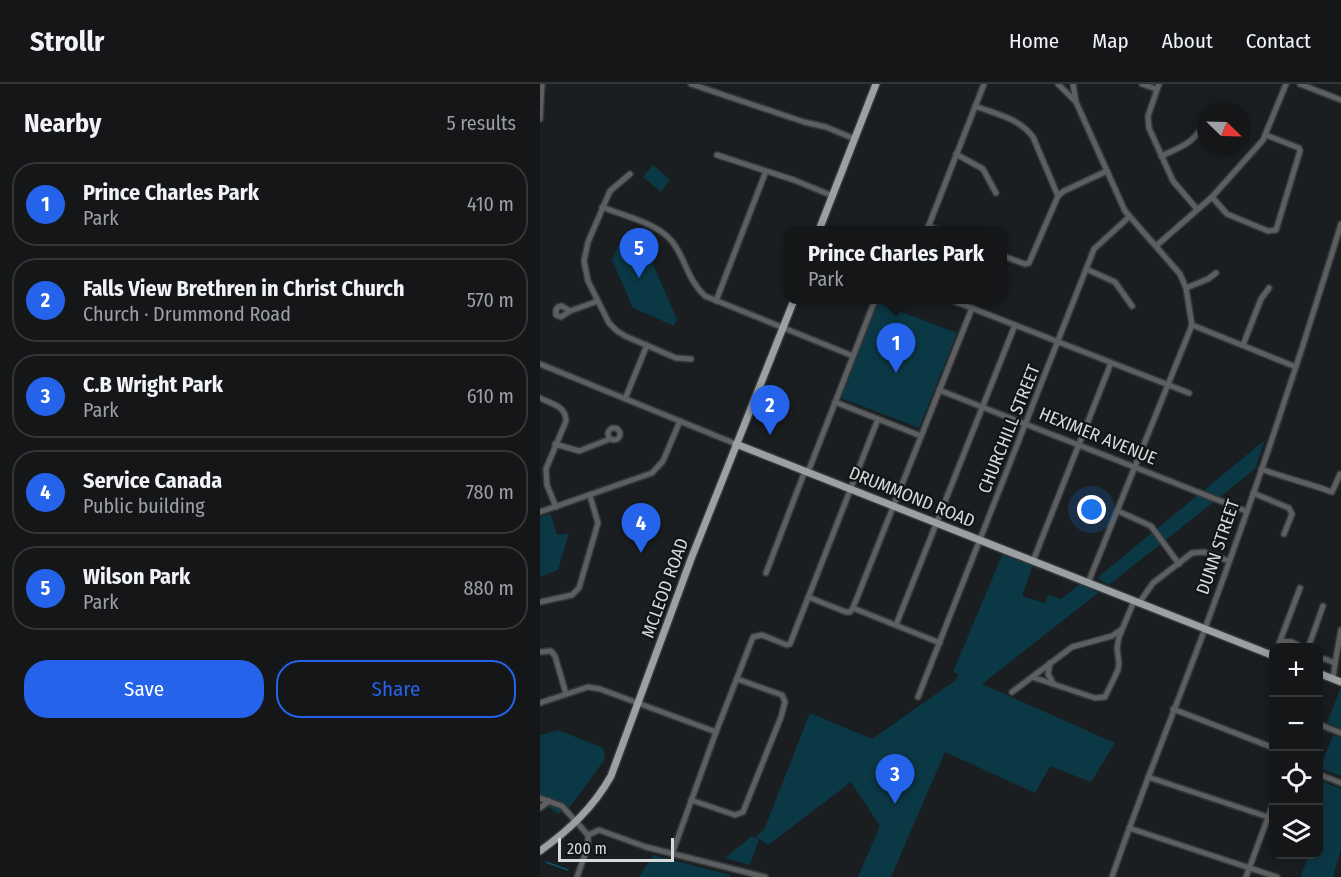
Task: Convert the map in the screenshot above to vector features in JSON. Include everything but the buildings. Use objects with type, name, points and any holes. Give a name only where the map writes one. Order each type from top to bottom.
[{"type":"main road","points":[[821,226],[876,84]]},
{"type":"main road","name":"MCLEOD ROAD","points":[[540,851],[576,823],[594,802],[610,776],[639,704],[691,559],[792,304]]},
{"type":"main road","name":"DRUMMOND ROAD","points":[[736,444],[1269,654]]},
{"type":"main road","points":[[1323,675],[1341,682]]},
{"type":"street","points":[[540,119],[542,84]]},
{"type":"street","points":[[691,84],[730,99],[826,127],[855,139]]},
{"type":"street","points":[[928,226],[984,84]]},
{"type":"street","points":[[1058,84],[1076,102]]},
{"type":"street","points":[[1073,84],[1076,102],[1129,217],[1180,274],[1186,288],[1192,325],[1088,583]]},
{"type":"street","points":[[1142,84],[1158,87],[1148,116],[1149,128],[1173,181],[1197,209]]},
{"type":"street","points":[[1156,246],[1212,197],[1266,135],[1286,84]]},
{"type":"street","points":[[1300,84],[1341,100]]},
{"type":"street","points":[[975,106],[1019,122],[1027,129],[1033,136],[1058,195]]},
{"type":"street","points":[[1161,156],[1188,144],[1197,133]]},
{"type":"street","points":[[1212,197],[1227,214],[1268,231],[1276,230],[1300,151],[1299,148],[1266,135]]},
{"type":"street","points":[[956,154],[983,169],[996,192]]},
{"type":"street","points":[[717,155],[832,196]]},
{"type":"street","points":[[716,301],[766,171]]},
{"type":"street","points":[[1007,258],[1025,264],[1029,263],[1058,195],[1107,171]]},
{"type":"street","points":[[630,174],[610,191],[588,242],[584,261],[588,281],[609,323],[617,331],[676,358],[691,358]]},
{"type":"street","points":[[602,207],[660,230],[676,247],[692,282],[705,296],[853,356]]},
{"type":"street","name":"CHURCHILL STREET","points":[[918,697],[1094,249],[1129,217]]},
{"type":"street","name":"DUNN STREET","points":[[1112,877],[1173,709],[1205,629],[1253,493],[1341,224]]},
{"type":"street","points":[[669,238],[676,232]]},
{"type":"street","points":[[1086,269],[1115,282],[1132,306]]},
{"type":"street","points":[[1186,288],[1216,273]]},
{"type":"street","points":[[1243,345],[1261,299],[1269,288]]},
{"type":"street","points":[[570,311],[598,301]]},
{"type":"street","points":[[766,573],[873,304]]},
{"type":"street","points":[[962,304],[1189,393]]},
{"type":"street","points":[[808,597],[846,612],[850,612],[853,608],[972,308]]},
{"type":"street","points":[[896,625],[1015,325]]},
{"type":"street","points":[[1192,325],[1296,367]]},
{"type":"street","points":[[625,399],[646,345]]},
{"type":"street","points":[[1033,561],[1111,363]]},
{"type":"street","name":"DRUMMOND ROAD","points":[[540,364],[736,444]]},
{"type":"street","name":"HEXIMER AVENUE","points":[[939,390],[1246,511]]},
{"type":"street","points":[[540,398],[564,410],[566,414],[566,421],[555,444],[546,475],[556,507]]},
{"type":"street","points":[[835,402],[921,436]]},
{"type":"street","points":[[672,854],[753,637],[762,635],[790,644],[878,419]]},
{"type":"street","points":[[540,512],[652,473],[663,461],[680,421]]},
{"type":"street","points":[[555,444],[579,451],[610,438]]},
{"type":"street","points":[[1261,469],[1332,492],[1340,474]]},
{"type":"street","points":[[1253,493],[1289,508],[1292,513],[1284,534]]},
{"type":"street","points":[[540,602],[572,595],[579,588],[598,523],[590,496]]},
{"type":"street","points":[[1118,511],[1151,526],[1179,564]]},
{"type":"street","points":[[1032,676],[1095,698],[1105,697],[1118,670],[1117,648],[1122,629],[1136,602],[1153,583],[1192,554],[1204,552],[1229,561]]},
{"type":"street","points":[[1280,643],[1300,588]]},
{"type":"street","points":[[1308,643],[1323,606]]},
{"type":"street","points":[[853,608],[940,643]]},
{"type":"street","points":[[1012,692],[1072,647],[1112,636],[1122,629]]},
{"type":"street","points":[[1333,679],[1341,630]]},
{"type":"street","points":[[1103,638],[1117,648]]},
{"type":"street","points":[[540,652],[551,651],[555,656],[566,694]]},
{"type":"street","points":[[1323,659],[1335,663]]},
{"type":"street","points":[[1050,662],[1048,674],[1054,684]]},
{"type":"street","points":[[692,800],[735,815],[743,812],[781,717],[785,702],[782,695],[737,679]]},
{"type":"street","points":[[540,703],[588,687],[600,689],[716,732]]},
{"type":"street","points":[[1173,709],[1269,746]]},
{"type":"street","points":[[1323,726],[1341,733]]},
{"type":"street","points":[[1323,776],[1341,783]]},
{"type":"street","points":[[1148,777],[1268,817]]},
{"type":"street","points":[[540,798],[562,806],[588,835],[588,846],[577,877]]},
{"type":"street","points":[[540,808],[549,801]]},
{"type":"street","points":[[1246,877],[1272,805]]},
{"type":"street","points":[[1130,828],[1277,877]]},
{"type":"street","points":[[588,835],[599,830],[672,854],[765,877]]},
{"type":"shaded area","points":[[653,165],[670,180],[661,192],[643,177]]},
{"type":"shaded area","points":[[618,246],[650,258],[677,319],[674,326],[633,308],[612,260]]},
{"type":"shaded area","points":[[878,304],[957,333],[919,428],[841,398]]},
{"type":"shaded area","points":[[1265,440],[1255,469],[1109,585],[1097,578]]},
{"type":"shaded area","points":[[551,514],[557,535],[569,533],[558,570],[540,577],[540,517]]},
{"type":"shaded area","points":[[1003,553],[1033,565],[1022,596],[1045,603],[1048,595],[1061,599],[1080,584],[1098,593],[982,684],[1115,743],[1091,782],[1050,766],[1035,793],[945,752],[891,877],[858,877],[880,826],[851,782],[768,845],[756,836],[764,830],[810,713],[872,739],[956,680],[959,674],[953,672]]},
{"type":"shaded area","points":[[1341,687],[1341,728],[1327,723]]},
{"type":"shaded area","points":[[558,730],[603,748],[605,759],[570,807],[558,814],[540,801],[540,735]]},
{"type":"shaded area","points":[[1333,735],[1341,738],[1341,776],[1323,769],[1323,760]]},
{"type":"shaded area","points":[[1324,782],[1341,789],[1341,849],[1333,877],[1301,877],[1307,859],[1323,859]]},
{"type":"shaded area","points":[[752,836],[759,839],[750,865],[725,858]]},
{"type":"shaded area","points":[[653,855],[730,875],[730,877],[639,877]]},
{"type":"waterway","points":[[546,862],[568,870]]},
{"type":"place","name":"Wilson Park","points":[[639,278]]},
{"type":"place","name":"Prince Charles Park","points":[[896,373]]},
{"type":"place","name":"Falls View Brethren in Christ Church","points":[[770,435]]},
{"type":"place","name":"Service Canada","points":[[641,553]]},
{"type":"place","name":"C.B Wright Park","points":[[895,804]]}]
